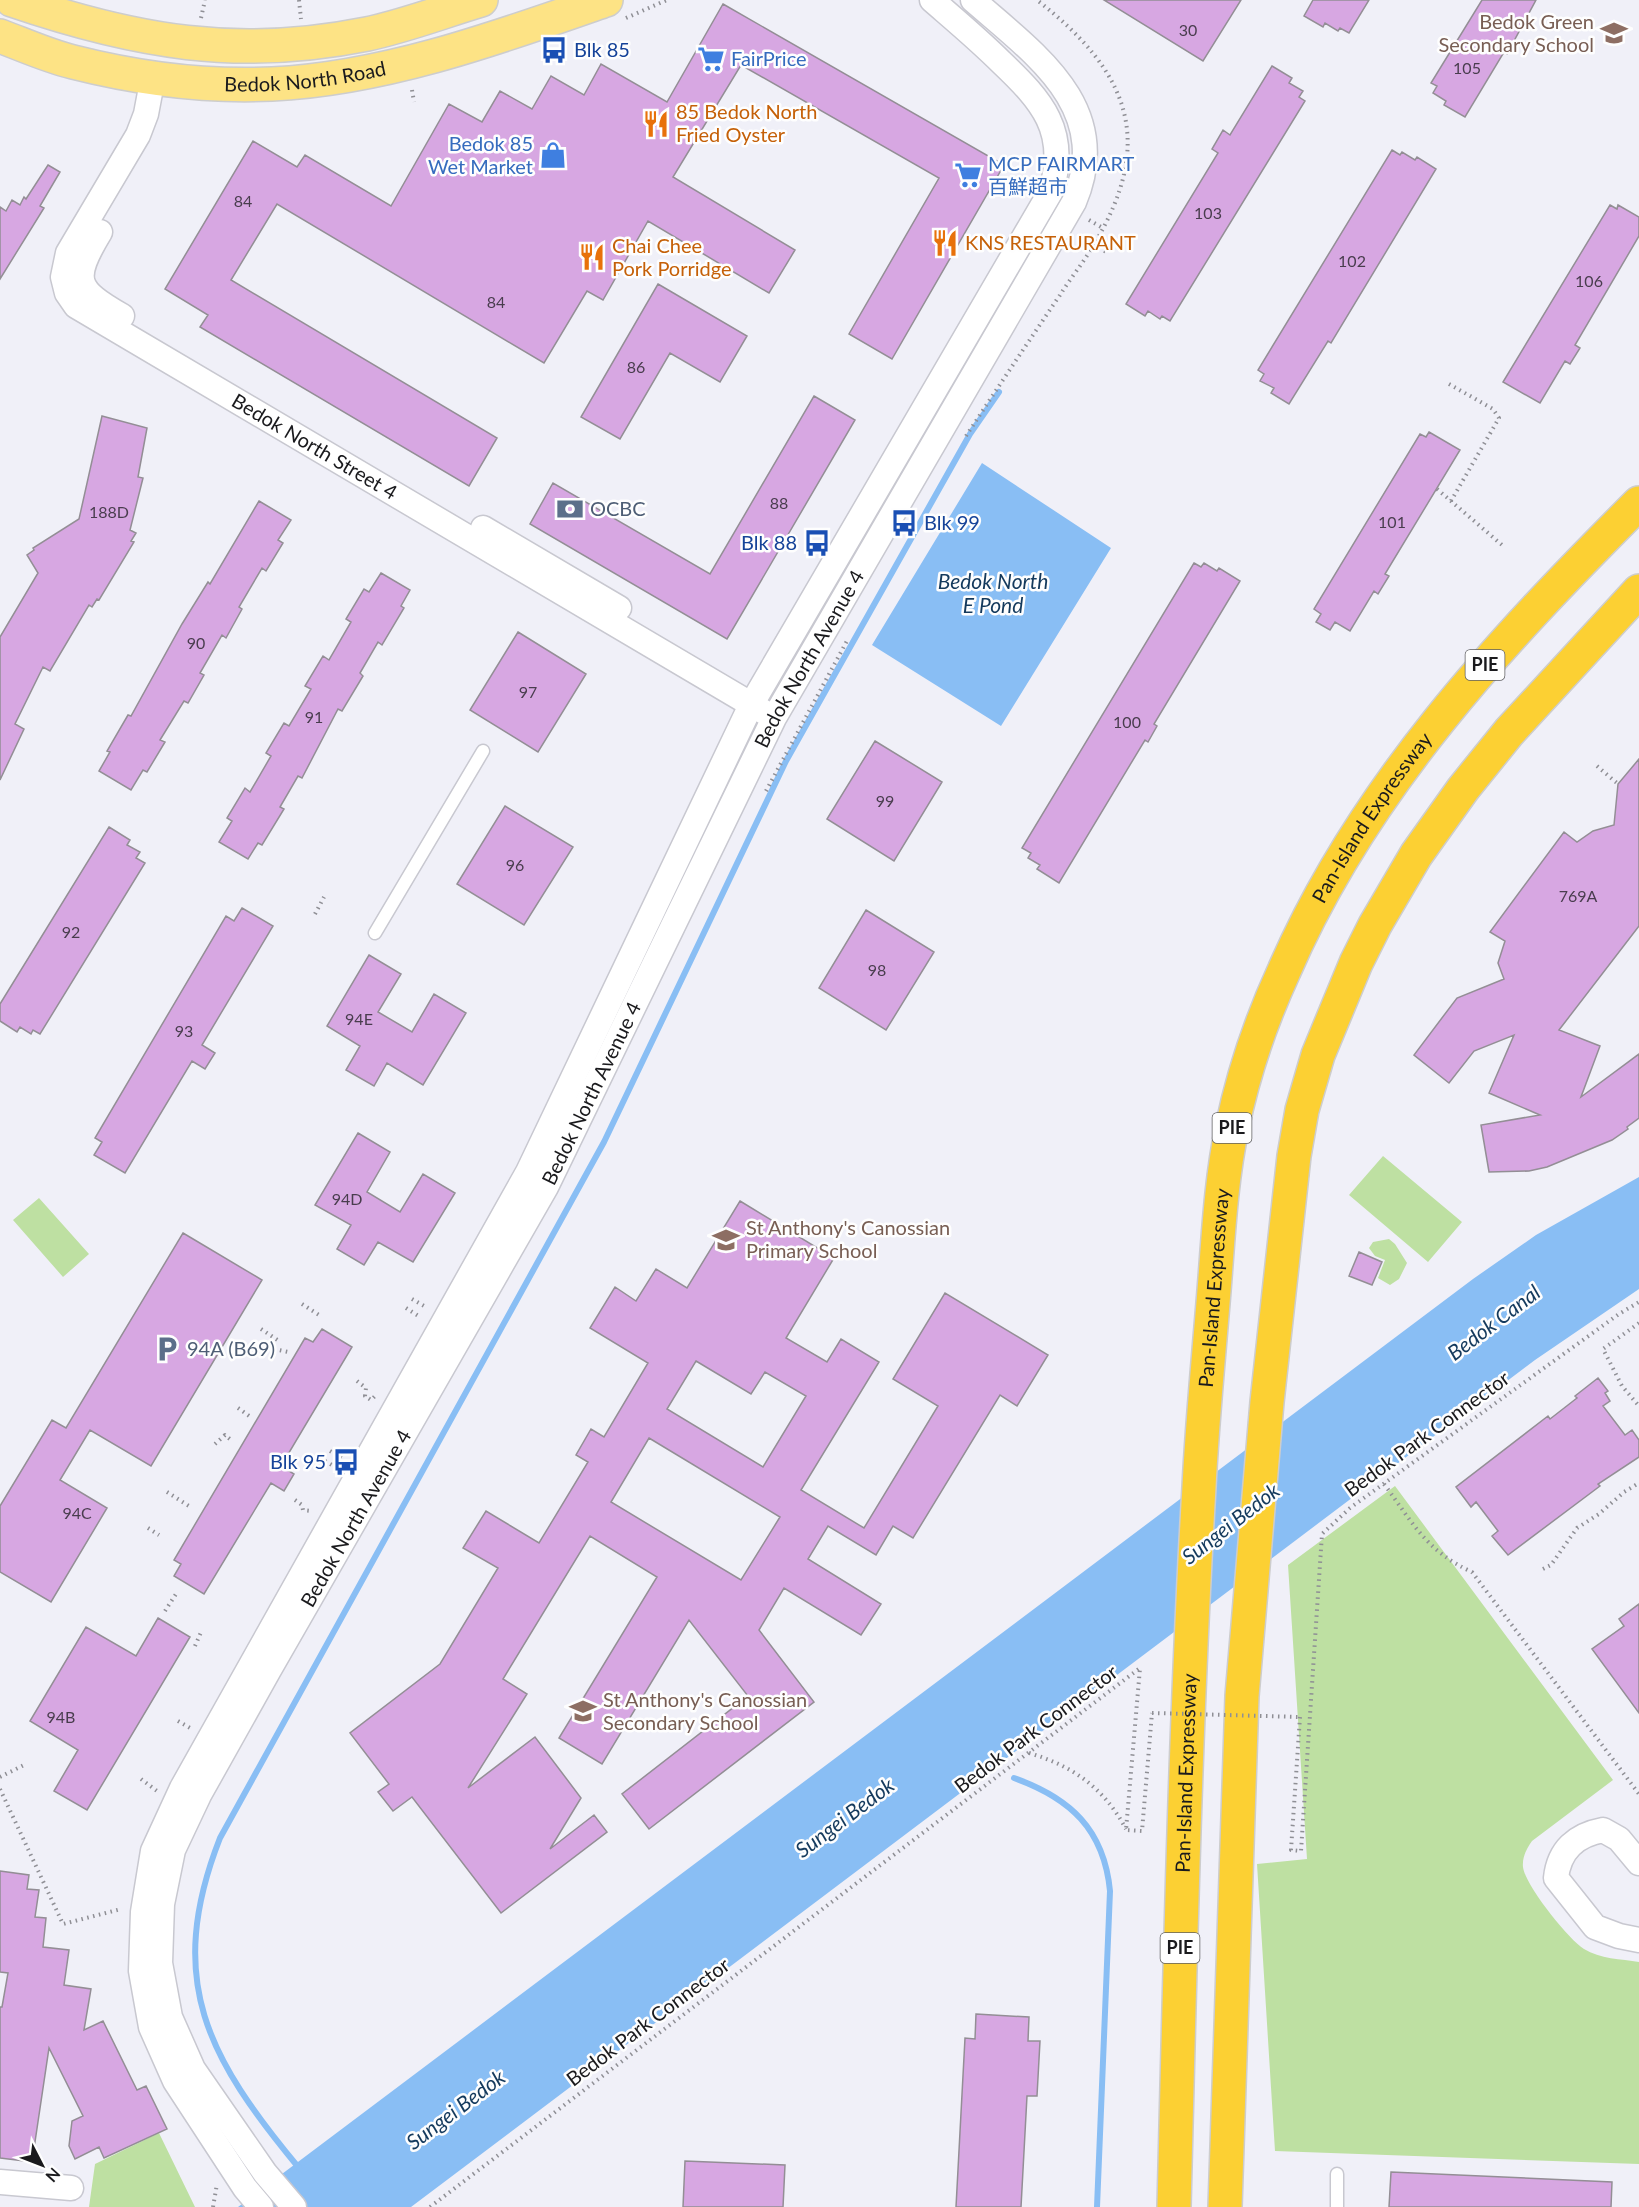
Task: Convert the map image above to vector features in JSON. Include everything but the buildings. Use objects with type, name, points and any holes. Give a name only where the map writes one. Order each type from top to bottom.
[{"type":"highway","name":"Pan-Island Expressway","points":[[1174,2207],[1187,1689],[1202,1436],[1223,1187],[1231,1130],[1260,1028],[1284,969],[1317,902],[1351,843],[1415,750],[1466,687],[1541,601],[1639,503]]},
{"type":"highway","points":[[1225,2207],[1242,1696],[1267,1402],[1294,1156],[1302,1110],[1318,1055],[1339,1002],[1380,916],[1439,822],[1509,732],[1593,638],[1639,591]]},
{"type":"highway","points":[[1593,638],[1639,598]]},
{"type":"main road","name":"Bedok North Road","points":[[12,0],[133,34],[198,46],[241,48],[315,43],[370,33],[481,0]]},
{"type":"main road","name":"Bedok North Road","points":[[0,36],[73,62],[161,78],[272,84],[380,70],[615,9]]},
{"type":"street","name":"Bedok North Avenue 4","points":[[261,2207],[245,2188],[175,2081],[151,2027],[141,1971],[143,1912],[153,1851],[182,1788],[528,1172],[755,698],[1044,205],[1055,175],[1057,151],[1053,127],[1038,98],[932,0]]},
{"type":"street","name":"Bedok North Avenue 4","points":[[294,2207],[265,2173],[194,2069],[170,2017],[160,1963],[162,1904],[173,1850],[199,1796],[269,1670],[546,1187],[778,711],[1018,302],[1082,184],[1086,155],[1084,136],[1077,109],[1068,92],[1050,70],[974,0]]},
{"type":"street","name":"Bedok North Street 4","points":[[161,78],[162,120],[153,143],[83,261],[81,277],[90,296],[778,711]]},
{"type":"street","points":[[1639,1863],[1618,1839],[1603,1830],[1586,1833],[1570,1845],[1558,1861],[1556,1878],[1595,1927],[1619,1936],[1639,1940]]},
{"type":"street","points":[[0,2182],[71,2188]]},
{"type":"lane","points":[[375,933],[483,751]]},
{"type":"lane","points":[[1337,2174],[1337,2207]]},
{"type":"path","points":[[615,9],[667,0]]},
{"type":"path","points":[[412,90],[414,102]]},
{"type":"path","points":[[1093,246],[1108,253]]},
{"type":"path","points":[[1449,384],[1498,412],[1499,418],[1451,501]]},
{"type":"path","points":[[1437,489],[1502,545]]},
{"type":"path","points":[[1597,766],[1618,784]]},
{"type":"path","points":[[315,914],[324,897]]},
{"type":"path","points":[[412,1299],[426,1307]]},
{"type":"path","name":"Bedok Park Connector","points":[[430,2207],[1140,1668],[1126,1830],[1142,1832],[1152,1713],[1300,1717],[1291,1850],[1301,1851],[1322,1534],[1350,1508],[1618,1314],[1639,1302]]},
{"type":"path","points":[[302,1304],[319,1315]]},
{"type":"path","points":[[406,1308],[420,1317]]},
{"type":"path","points":[[1639,1323],[1603,1349],[1622,1386],[1639,1406]]},
{"type":"path","points":[[261,1329],[279,1341]]},
{"type":"path","points":[[274,1349],[288,1353]]},
{"type":"path","points":[[357,1381],[366,1388],[365,1396],[371,1400],[379,1393]]},
{"type":"path","points":[[238,1408],[252,1418]]},
{"type":"path","points":[[215,1444],[225,1435],[231,1440]]},
{"type":"path","points":[[330,1451],[343,1459]]},
{"type":"path","points":[[325,1461],[338,1468]]},
{"type":"path","points":[[1543,1569],[1551,1565],[1577,1528],[1599,1514],[1624,1491],[1639,1483]]},
{"type":"path","points":[[1384,1484],[1425,1540],[1447,1560],[1472,1572],[1639,1794]]},
{"type":"path","points":[[167,1492],[192,1508]]},
{"type":"path","points":[[295,1500],[308,1512],[315,1510]]},
{"type":"path","points":[[148,1528],[159,1534]]},
{"type":"path","points":[[165,1611],[176,1594]]},
{"type":"path","points":[[195,1646],[202,1630]]},
{"type":"path","points":[[178,1720],[196,1730]]},
{"type":"path","points":[[1029,1752],[1060,1763],[1089,1781],[1110,1803],[1126,1830]]},
{"type":"path","points":[[0,1777],[26,1764]]},
{"type":"path","points":[[141,1779],[148,1785]]},
{"type":"path","points":[[0,1789],[2,1798],[63,1924],[121,1909]]},
{"type":"path","points":[[213,2207],[218,2181]]},
{"type":"green space","points":[[1383,1156],[1462,1222],[1428,1262],[1349,1195]]},
{"type":"green space","points":[[39,1198],[89,1254],[63,1277],[13,1220]]},
{"type":"green space","points":[[1389,1239],[1407,1263],[1399,1279],[1390,1285],[1378,1278],[1385,1260],[1375,1256],[1369,1248],[1373,1242]]},
{"type":"green space","points":[[1395,1486],[1613,1780],[1532,1841],[1524,1856],[1523,1867],[1539,1898],[1558,1923],[1584,1949],[1597,1955],[1639,1962],[1639,2164],[1275,2151],[1257,1864],[1307,1859],[1288,1565]]},
{"type":"green space","points":[[159,2133],[195,2207],[89,2207],[95,2164]]},
{"type":"water","name":"Bedok North E Pond","points":[[982,463],[1111,548],[1001,726],[872,645]]},
{"type":"water","points":[[1639,1177],[1639,1289],[1535,1360],[411,2207],[238,2207],[1473,1279],[1536,1235]]},
{"type":"waterway","points":[[299,2168],[240,2090],[219,2053],[204,2015],[196,1976],[196,1934],[204,1889],[220,1838],[604,1142],[786,761],[970,434],[999,392]]},
{"type":"waterway","points":[[1014,1778],[1052,1795],[1081,1819],[1092,1833],[1106,1869],[1110,1891],[1097,2207]]},
{"type":"place","name":"Bedok Green Secondary School","points":[[1614,33]]},
{"type":"place","name":"Blk 85","points":[[554,50]]},
{"type":"place","name":"FairPrice","points":[[711,59]]},
{"type":"place","name":"85 Bedok North Fried Oyster","points":[[656,124]]},
{"type":"place","name":"Bedok 85 Wet Market","points":[[553,155]]},
{"type":"place","name":"MCP FAIRMART 百鮮超市","points":[[968,175]]},
{"type":"place","name":"KNS RESTAURANT","points":[[945,243]]},
{"type":"place","name":"Chai Chee Pork Porridge","points":[[592,257]]},
{"type":"place","name":"OCBC","points":[[570,509]]},
{"type":"place","name":"Blk 99","points":[[904,523]]},
{"type":"place","name":"Blk 88","points":[[817,543]]},
{"type":"place","name":"St Anthony's Canossian Primary School","points":[[726,1240]]},
{"type":"place","name":"94A (B69)","points":[[167,1349]]},
{"type":"place","name":"Blk 95","points":[[346,1462]]},
{"type":"place","name":"St Anthony's Canossian Secondary School","points":[[583,1711]]},
{"type":"water label","name":"Bedok Canal","points":[[1494,1323]]},
{"type":"water label","name":"Sungei Bedok","points":[[1231,1524]]},
{"type":"water label","name":"Sungei Bedok","points":[[845,1818]]},
{"type":"water label","name":"Sungei Bedok","points":[[456,2110]]}]
